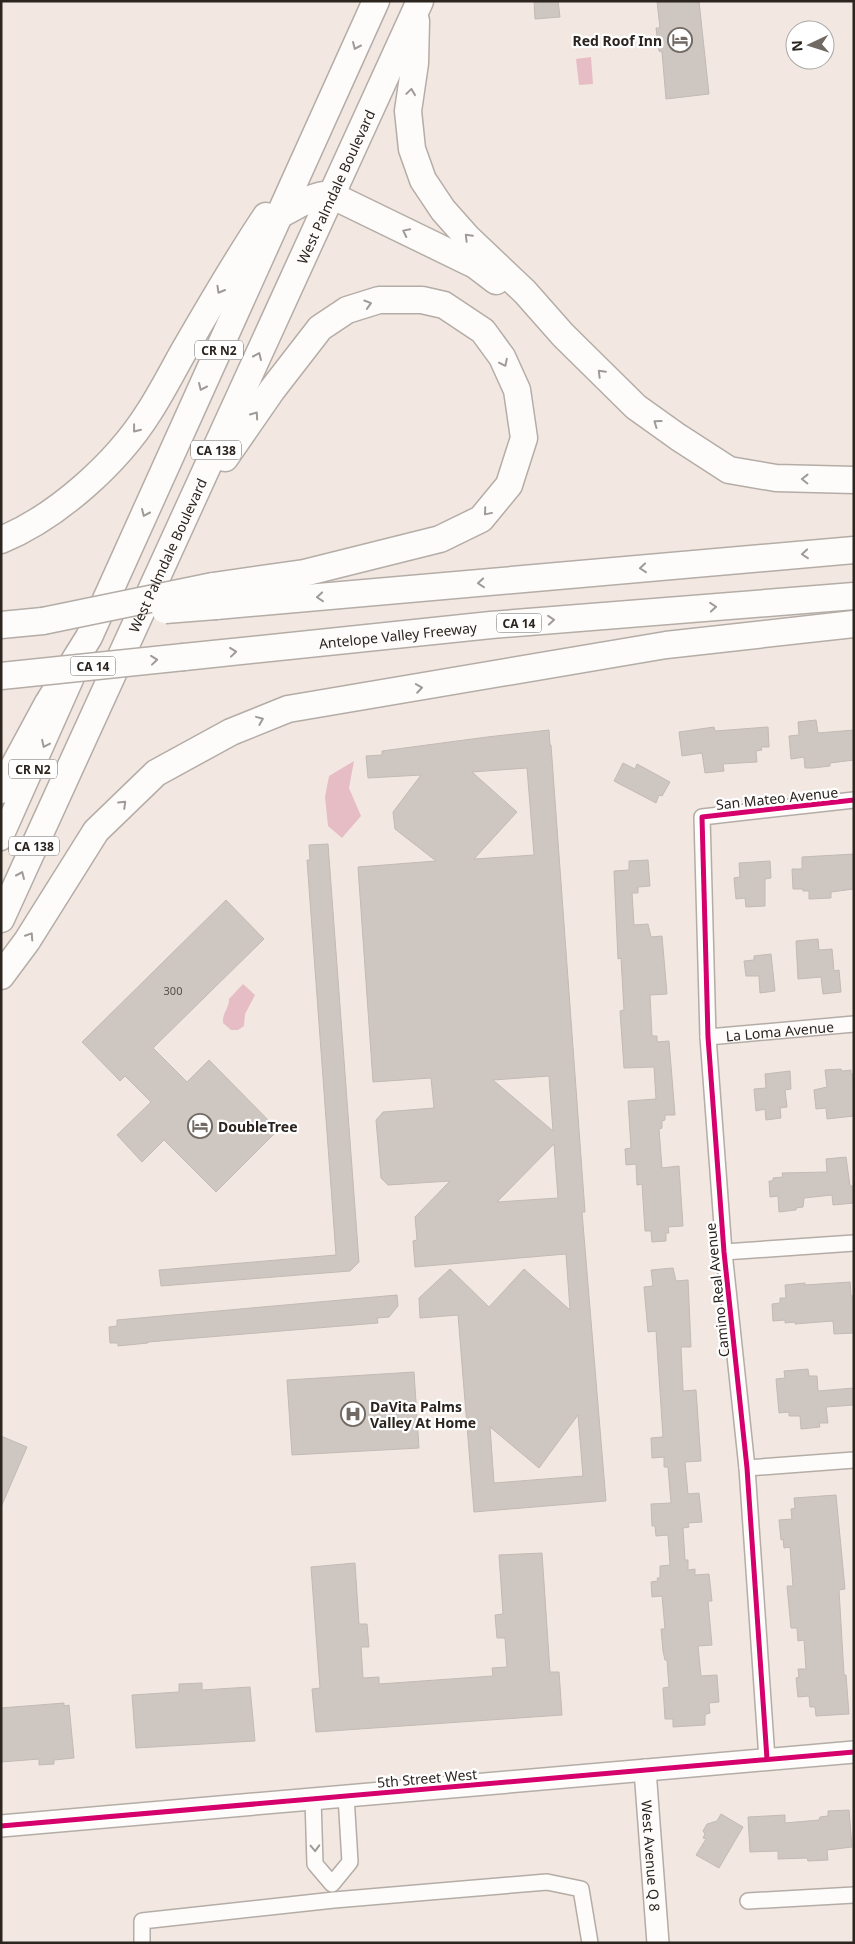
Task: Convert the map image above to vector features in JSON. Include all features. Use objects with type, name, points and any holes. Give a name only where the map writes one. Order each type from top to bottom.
[{"type":"highway","points":[[1,540],[15,534],[68,501],[110,462],[148,414],[244,248],[304,161],[376,1]]},
{"type":"highway","points":[[418,5],[415,63],[408,111],[412,149],[423,180],[442,210],[525,292],[563,335],[636,407],[678,437],[729,470],[776,478],[854,480]]},
{"type":"highway","name":"West Palmdale Boulevard","points":[[1,919],[418,5]]},
{"type":"highway","name":"CR N2","points":[[89,638],[304,161]]},
{"type":"highway","points":[[280,215],[315,197],[323,194],[331,195],[475,265],[563,335]]},
{"type":"highway","points":[[188,512],[272,390],[320,328],[347,310],[379,300],[422,300],[444,305],[483,331],[502,357],[516,390],[524,438],[509,485],[481,519],[440,539],[215,596]]},
{"type":"highway","points":[[1,625],[43,621],[215,596],[854,550]]},
{"type":"highway","name":"Antelope Valley Freeway","points":[[1,676],[491,625],[854,596]]},
{"type":"highway","points":[[1,976],[27,941],[96,831],[156,773],[231,732],[288,709],[666,645],[854,624]]},
{"type":"highway","points":[[1,790],[48,703],[89,638]]},
{"type":"main road","name":"CR N2","points":[[1,839],[65,700],[89,638]]},
{"type":"street","name":"San Mateo Avenue","points":[[702,817],[854,800]]},
{"type":"street","name":"Camino Real Avenue","points":[[702,817],[708,1037],[724,1252],[747,1468],[767,1760]]},
{"type":"street","name":"La Loma Avenue","points":[[708,1037],[854,1024]]},
{"type":"street","points":[[724,1252],[854,1243]]},
{"type":"street","points":[[747,1468],[854,1460]]},
{"type":"street","name":"5th Street West","points":[[1,1826],[854,1752]]},
{"type":"street","name":"West Avenue Q 8","points":[[645,1770],[658,1943]]},
{"type":"street","points":[[332,1884],[350,1862],[346,1796]]},
{"type":"street","points":[[313,1799],[315,1864],[332,1884],[334,1900]]},
{"type":"street","points":[[142,1943],[142,1921],[334,1900],[547,1882],[581,1889],[590,1943]]},
{"type":"street","points":[[748,1901],[854,1895]]},
{"type":"shaded area","points":[[591,57],[593,84],[579,85],[576,59]]},
{"type":"shaded area","points":[[354,761],[349,788],[361,816],[342,838],[328,826],[325,797],[329,776]]},
{"type":"shaded area","points":[[243,984],[255,995],[245,1014],[244,1026],[238,1030],[231,1030],[223,1023],[224,1016],[229,999]]},
{"type":"building","name":"Red Roof Inn","points":[[534,1],[558,1],[560,17],[535,19]]},
{"type":"building","name":"Red Roof Inn","points":[[657,1],[699,1],[709,94],[666,99],[662,52],[659,51],[656,28],[660,28]]},
{"type":"building","points":[[816,720],[818,733],[854,730],[854,760],[830,763],[830,766],[805,768],[804,757],[791,759],[789,736],[799,735],[798,722]]},
{"type":"building","points":[[714,727],[715,731],[768,727],[769,747],[761,747],[762,750],[756,751],[757,762],[723,764],[724,771],[705,773],[702,753],[682,756],[679,732]]},
{"type":"building","points":[[549,730],[585,1212],[582,1212],[606,1501],[474,1512],[458,1315],[420,1318],[419,1298],[450,1269],[489,1307],[524,1269],[570,1310],[566,1254],[415,1267],[413,1241],[417,1240],[415,1217],[450,1181],[388,1185],[381,1178],[376,1120],[383,1112],[434,1108],[431,1078],[373,1082],[358,867],[436,861],[395,829],[393,812],[421,775],[368,778],[366,756],[382,755],[382,751]],"holes":[[[527,768],[534,855],[474,859],[517,812],[472,772]],[[549,1076],[553,1131],[493,1080]],[[554,1144],[558,1198],[497,1202]],[[578,1415],[583,1476],[494,1483],[490,1427],[539,1468]]]},
{"type":"building","points":[[623,763],[635,769],[637,764],[670,782],[662,796],[659,795],[656,803],[614,781]]},
{"type":"building","points":[[328,844],[359,1262],[350,1271],[161,1286],[159,1270],[336,1255],[307,860],[310,860],[309,845]]},
{"type":"building","points":[[854,854],[854,889],[831,892],[831,898],[809,899],[809,891],[793,889],[792,869],[802,869],[802,857]]},
{"type":"building","points":[[648,860],[650,886],[638,887],[638,893],[632,893],[634,925],[648,924],[651,937],[662,936],[667,994],[650,995],[652,1036],[657,1036],[657,1042],[669,1041],[675,1115],[665,1115],[665,1120],[662,1121],[662,1128],[659,1129],[662,1168],[679,1166],[683,1226],[668,1227],[669,1233],[666,1233],[666,1241],[652,1242],[651,1231],[645,1231],[642,1184],[637,1185],[636,1164],[626,1165],[625,1149],[631,1148],[628,1101],[656,1099],[654,1067],[624,1068],[620,1011],[624,1010],[621,958],[618,959],[614,871],[629,870],[629,861]]},
{"type":"building","points":[[770,861],[771,878],[765,879],[765,906],[746,907],[745,898],[736,899],[734,878],[740,877],[739,863]]},
{"type":"building","points":[[226,900],[264,939],[153,1048],[187,1082],[209,1060],[278,1130],[216,1192],[164,1140],[142,1162],[117,1135],[151,1102],[125,1076],[120,1081],[82,1042]]},
{"type":"building","points":[[818,939],[819,950],[832,949],[834,971],[839,970],[841,992],[823,994],[821,977],[798,979],[796,941]]},
{"type":"building","points":[[771,954],[775,991],[760,993],[759,976],[746,976],[744,961],[754,960],[754,956]]},
{"type":"building","points":[[841,1069],[842,1071],[851,1070],[851,1074],[853,1074],[854,1116],[827,1119],[826,1108],[816,1109],[814,1090],[827,1087],[825,1070]]},
{"type":"building","points":[[790,1071],[791,1089],[785,1090],[787,1107],[780,1108],[781,1118],[766,1120],[765,1109],[756,1111],[754,1089],[766,1088],[765,1074]]},
{"type":"building","points":[[846,1157],[850,1186],[854,1186],[854,1203],[833,1205],[832,1195],[804,1198],[803,1207],[796,1208],[796,1210],[779,1212],[778,1196],[770,1197],[769,1181],[773,1181],[773,1178],[783,1177],[782,1173],[827,1172],[826,1159]]},
{"type":"building","points":[[673,1268],[676,1281],[688,1280],[691,1347],[681,1347],[683,1391],[696,1390],[701,1461],[685,1462],[688,1494],[699,1493],[702,1522],[688,1523],[689,1527],[683,1528],[685,1560],[688,1560],[688,1570],[695,1569],[695,1575],[709,1574],[712,1601],[708,1601],[712,1645],[698,1646],[701,1676],[717,1675],[719,1702],[709,1703],[710,1713],[705,1716],[705,1725],[673,1727],[673,1719],[665,1719],[663,1688],[669,1687],[667,1660],[665,1660],[663,1651],[661,1629],[665,1629],[662,1596],[652,1597],[651,1582],[658,1581],[657,1578],[660,1578],[660,1566],[670,1565],[668,1535],[656,1536],[655,1526],[652,1526],[651,1504],[671,1503],[668,1467],[664,1467],[664,1457],[652,1458],[651,1438],[663,1437],[656,1331],[648,1332],[644,1287],[653,1286],[651,1270]]},
{"type":"building","points":[[850,1282],[851,1296],[854,1296],[854,1333],[834,1334],[833,1321],[795,1324],[795,1322],[785,1323],[785,1320],[773,1321],[772,1304],[780,1303],[780,1298],[786,1298],[785,1285]]},
{"type":"building","points":[[397,1295],[398,1306],[389,1317],[377,1318],[378,1323],[118,1346],[118,1343],[110,1343],[109,1327],[117,1326],[117,1320]]},
{"type":"building","points":[[808,1369],[809,1376],[817,1376],[818,1391],[854,1388],[854,1405],[826,1407],[828,1423],[819,1423],[820,1427],[801,1429],[800,1416],[789,1416],[789,1412],[779,1413],[776,1379],[785,1378],[784,1371]]},
{"type":"building","name":"DaVita Palms Valley At Home","points":[[414,1372],[419,1448],[292,1455],[287,1380]]},
{"type":"building","points":[[1,1436],[27,1447],[1,1507]]},
{"type":"building","points":[[836,1495],[845,1589],[839,1590],[844,1675],[846,1675],[849,1714],[816,1716],[815,1707],[810,1707],[809,1696],[798,1697],[796,1678],[799,1677],[798,1669],[806,1669],[804,1640],[798,1641],[797,1628],[791,1628],[787,1586],[793,1586],[790,1547],[784,1548],[783,1539],[781,1540],[779,1520],[792,1519],[791,1509],[795,1508],[794,1498]]},
{"type":"building","points":[[542,1553],[550,1672],[559,1672],[562,1715],[316,1732],[312,1689],[320,1688],[311,1567],[355,1563],[359,1624],[367,1624],[369,1647],[361,1647],[363,1678],[379,1677],[379,1684],[493,1676],[492,1668],[507,1667],[505,1638],[497,1638],[495,1615],[503,1614],[499,1555]]},
{"type":"building","points":[[202,1683],[202,1690],[250,1687],[255,1741],[136,1748],[132,1695],[179,1692],[179,1684]]},
{"type":"building","points":[[64,1703],[64,1706],[69,1705],[74,1758],[54,1760],[54,1764],[39,1765],[39,1759],[1,1762],[1,1708]]},
{"type":"building","points":[[849,1810],[852,1847],[827,1850],[828,1860],[808,1861],[807,1858],[778,1859],[778,1851],[750,1852],[748,1817],[785,1815],[785,1823],[819,1820],[820,1817],[828,1816],[828,1811]]},
{"type":"building","points":[[721,1814],[743,1827],[719,1868],[696,1855],[706,1839],[703,1838],[705,1834],[703,1831],[707,1824],[717,1821]]},
{"type":"cycle path","points":[[767,1759],[747,1468],[724,1252],[708,1037],[702,817],[854,800]]},
{"type":"cycle path","points":[[1,1826],[854,1752]]},
{"type":"place","name":"Red Roof Inn","points":[[680,40]]},
{"type":"place","name":"DoubleTree","points":[[200,1126]]},
{"type":"place","name":"DaVita Palms Valley At Home","points":[[353,1414]]}]
